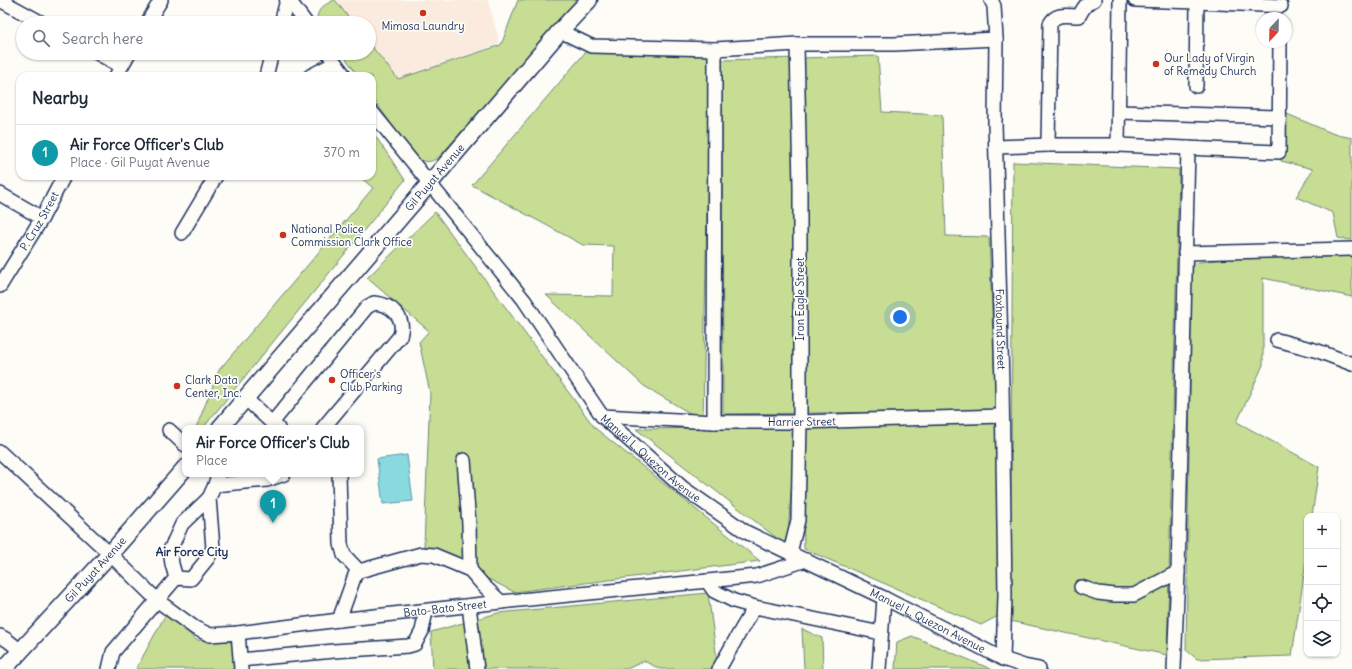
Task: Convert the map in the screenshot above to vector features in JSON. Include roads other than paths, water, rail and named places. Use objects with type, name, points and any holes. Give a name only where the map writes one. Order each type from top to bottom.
[{"type":"main road","name":"Gil Puyat Avenue","points":[[222,425],[560,31],[589,0]]},
{"type":"main road","name":"Gil Puyat Avenue","points":[[4,669],[110,554],[182,471]]},
{"type":"street","points":[[0,0],[29,16]]},
{"type":"street","points":[[151,16],[161,0]]},
{"type":"street","points":[[282,16],[288,0]]},
{"type":"street","points":[[288,0],[301,16]]},
{"type":"street","name":"Foxhound Street","points":[[991,0],[994,6],[996,38],[995,123],[1005,595],[1003,659]]},
{"type":"street","points":[[1048,144],[1050,24],[1056,16],[1079,16],[1084,6],[1094,0]]},
{"type":"street","points":[[1118,145],[1120,0]]},
{"type":"street","points":[[1135,0],[1197,2],[1281,8]]},
{"type":"street","points":[[1196,86],[1197,2]]},
{"type":"street","points":[[560,31],[591,46],[715,49],[797,44],[894,44],[996,38]]},
{"type":"street","name":"Iron Eagle Street","points":[[790,553],[798,520],[800,422],[800,195],[797,44]]},
{"type":"street","points":[[996,147],[1048,144],[1118,145],[1279,152],[1280,48]]},
{"type":"street","points":[[714,422],[715,49]]},
{"type":"street","points":[[106,60],[119,71],[125,60]]},
{"type":"street","points":[[267,72],[270,60]]},
{"type":"street","points":[[315,72],[330,60]]},
{"type":"street","points":[[333,60],[342,72]]},
{"type":"street","points":[[1119,112],[1280,116]]},
{"type":"street","name":"Manuel L. Quezon Avenue","points":[[376,117],[524,300],[602,416],[683,488],[746,532],[884,598],[1003,659],[1039,669]]},
{"type":"street","points":[[1174,669],[1178,572],[1188,148]]},
{"type":"street","name":"P. Cruz Street","points":[[0,286],[42,218],[62,180]]},
{"type":"street","points":[[182,234],[214,180]]},
{"type":"street","points":[[0,194],[42,218]]},
{"type":"street","points":[[1185,253],[1352,249]]},
{"type":"street","points":[[276,425],[367,307],[374,303],[389,306],[402,322],[400,336],[326,425]]},
{"type":"street","points":[[1277,340],[1318,351],[1352,364]]},
{"type":"street","points":[[245,398],[274,425]]},
{"type":"street","name":"Harrier Street","points":[[602,416],[714,422],[800,422],[1002,416]]},
{"type":"street","points":[[169,430],[182,442]]},
{"type":"street","name":"Bato-Bato Street","points":[[0,452],[110,554],[158,601],[195,628],[210,635],[501,602],[757,576],[806,560]]},
{"type":"street","points":[[464,460],[469,524],[470,570]]},
{"type":"street","points":[[176,578],[170,550],[182,524],[209,498],[216,480],[267,480],[276,477]]},
{"type":"street","points":[[339,477],[341,544],[344,554],[359,571]]},
{"type":"street","points":[[176,578],[191,579],[208,558],[213,548],[209,498]]},
{"type":"street","points":[[339,620],[356,575],[359,571],[421,554],[434,555],[470,570],[501,602]]},
{"type":"street","points":[[1081,587],[1098,593],[1134,595],[1178,572]]},
{"type":"street","points":[[109,669],[114,652],[176,578]]},
{"type":"street","points":[[707,581],[714,592],[734,601],[755,607],[881,634]]},
{"type":"street","points":[[879,669],[884,598]]},
{"type":"street","points":[[469,606],[477,669]]},
{"type":"street","points":[[719,669],[729,653],[738,632],[755,607]]},
{"type":"street","points":[[238,633],[241,665],[334,651],[408,646],[415,644],[422,631],[426,611]]},
{"type":"street","points":[[0,636],[21,651]]},
{"type":"water","points":[[407,455],[413,501],[383,504],[377,459]]},
{"type":"place","name":"Mimosa Laundry","points":[[423,13]]},
{"type":"place","name":"Our Lady of Virgin of Remedy Church","points":[[1156,64]]},
{"type":"place","name":"National Police Commission Clark Office","points":[[283,235]]},
{"type":"place","name":"Officer's Club Parking","points":[[332,380]]},
{"type":"place","name":"Clark Data Center, Inc.","points":[[177,386]]},
{"type":"place","name":"Air Force Officer's Club","points":[[273,523]]},
{"type":"district","name":"Air Force City","points":[[192,552]]}]
